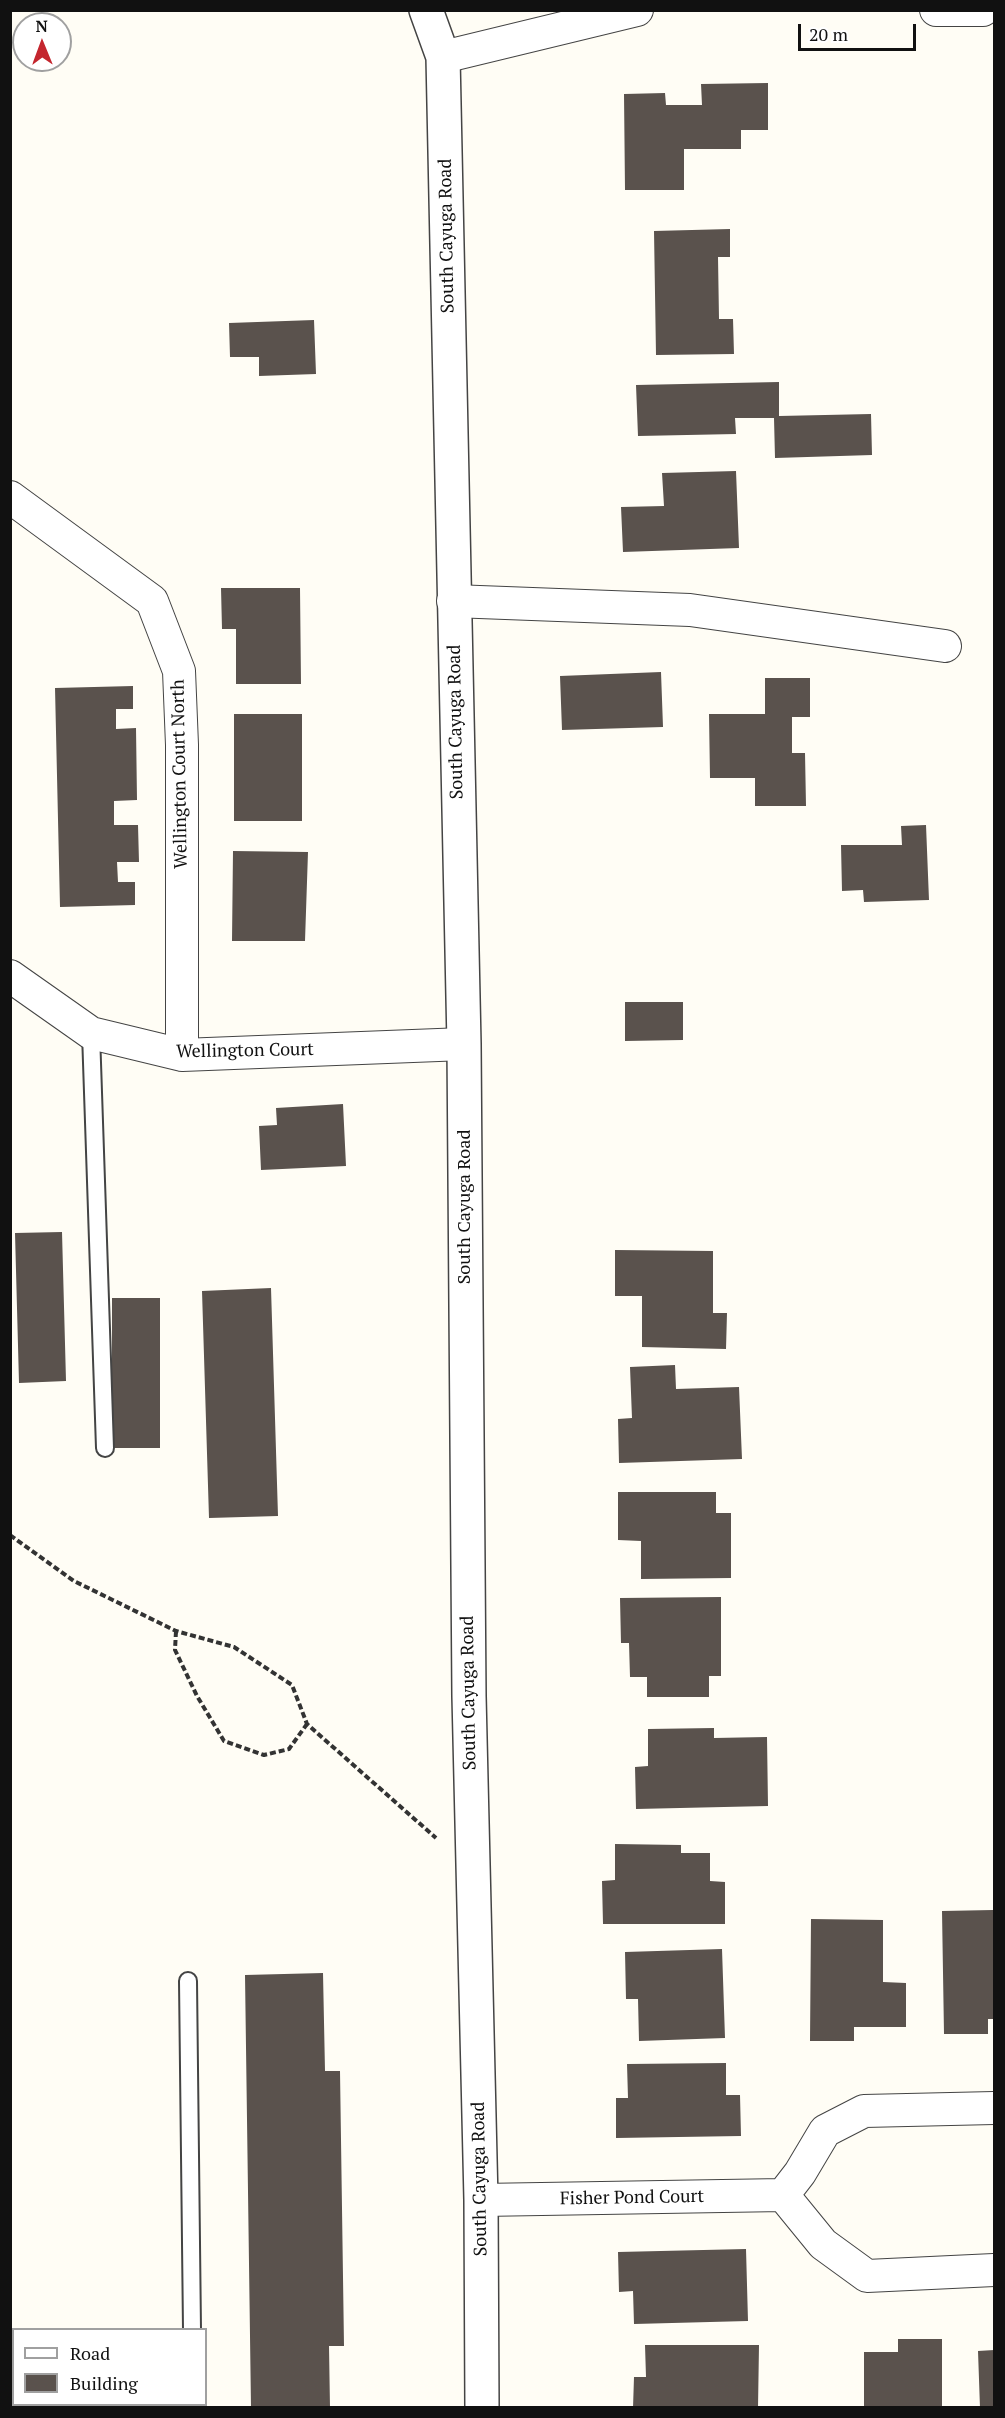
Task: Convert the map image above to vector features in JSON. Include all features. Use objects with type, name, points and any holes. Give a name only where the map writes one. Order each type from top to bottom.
[{"type":"street","name":"South Cayuga Road","points":[[426,10],[443,57],[464,1044],[469,1696],[481,2200],[482,2408]]},
{"type":"street","points":[[443,57],[637,10]]},
{"type":"street","points":[[936,10],[983,10]]},
{"type":"street","name":"Wellington Court North","points":[[10,497],[152,602],[179,671],[182,745],[182,1056]]},
{"type":"street","points":[[453,601],[690,610],[945,646]]},
{"type":"street","name":"Wellington Court","points":[[10,976],[91,1034],[182,1056],[464,1044]]},
{"type":"street","points":[[994,2108],[864,2111],[825,2131],[800,2173],[783,2195],[823,2244],[867,2276],[994,2270]]},
{"type":"street","name":"Fisher Pond Court","points":[[481,2200],[783,2195]]},
{"type":"lane","points":[[91,1034],[105,1449]]},
{"type":"lane","points":[[188,1981],[192,2328]]},
{"type":"path","points":[[10,1535],[74,1581],[176,1631],[234,1647],[292,1685],[307,1724],[473,1870]]},
{"type":"path","points":[[176,1631],[175,1650],[197,1696],[224,1741],[264,1755],[289,1749],[307,1724]]},
{"type":"building","points":[[768,83],[768,130],[741,130],[741,149],[684,149],[684,190],[625,190],[624,94],[665,93],[666,105],[702,105],[701,84]]},
{"type":"building","points":[[730,229],[730,257],[718,257],[719,319],[733,319],[734,354],[656,355],[654,231]]},
{"type":"building","points":[[314,320],[316,374],[259,376],[259,357],[230,357],[229,323]]},
{"type":"building","points":[[779,382],[779,416],[871,414],[872,455],[775,458],[774,418],[735,418],[736,434],[638,436],[636,385]]},
{"type":"building","points":[[736,471],[739,548],[623,552],[621,507],[664,506],[662,473]]},
{"type":"building","points":[[221,588],[300,588],[301,684],[236,684],[236,629],[222,629]]},
{"type":"building","points":[[661,672],[663,727],[562,730],[560,676]]},
{"type":"building","points":[[765,678],[810,678],[810,717],[792,717],[792,753],[805,753],[806,806],[755,806],[755,778],[710,778],[709,714],[765,714]]},
{"type":"building","points":[[133,686],[133,709],[116,709],[116,729],[136,728],[137,800],[114,801],[114,825],[138,825],[139,862],[117,862],[118,882],[135,882],[135,905],[60,907],[55,688]]},
{"type":"building","points":[[234,714],[302,714],[302,821],[234,821]]},
{"type":"building","points":[[926,825],[929,900],[864,902],[863,890],[842,891],[841,845],[902,845],[901,826]]},
{"type":"building","points":[[233,851],[308,852],[305,941],[232,941]]},
{"type":"building","points":[[625,1002],[683,1002],[683,1040],[625,1041]]},
{"type":"building","points":[[343,1104],[346,1166],[261,1170],[259,1126],[277,1125],[276,1108]]},
{"type":"building","points":[[62,1232],[66,1381],[19,1383],[15,1233]]},
{"type":"building","points":[[615,1250],[713,1251],[713,1313],[727,1313],[726,1349],[642,1347],[642,1296],[615,1296]]},
{"type":"building","points":[[271,1288],[278,1516],[209,1518],[202,1291]]},
{"type":"building","points":[[112,1298],[160,1298],[160,1448],[112,1448]]},
{"type":"building","points":[[675,1365],[676,1389],[739,1387],[742,1459],[619,1463],[618,1419],[632,1418],[630,1367]]},
{"type":"building","points":[[618,1492],[716,1492],[716,1513],[731,1513],[731,1578],[641,1579],[641,1541],[618,1540]]},
{"type":"building","points":[[721,1597],[721,1676],[709,1676],[709,1697],[647,1697],[647,1677],[630,1677],[629,1643],[621,1643],[620,1598]]},
{"type":"building","points":[[714,1728],[714,1738],[767,1737],[768,1806],[636,1809],[635,1767],[648,1766],[648,1729]]},
{"type":"building","points":[[615,1844],[681,1845],[681,1853],[710,1853],[710,1881],[725,1882],[725,1924],[603,1924],[602,1881],[615,1880]]},
{"type":"building","points":[[993,1910],[994,2019],[988,2019],[988,2034],[944,2034],[942,1911]]},
{"type":"building","points":[[811,1919],[883,1920],[883,1982],[906,1983],[906,2027],[854,2027],[854,2041],[810,2041]]},
{"type":"building","points":[[722,1949],[725,2038],[639,2041],[638,1999],[626,1999],[625,1952]]},
{"type":"building","points":[[323,1973],[325,2071],[340,2071],[344,2346],[329,2346],[330,2408],[251,2408],[245,1975]]},
{"type":"building","points":[[726,2063],[726,2095],[740,2095],[741,2136],[616,2138],[616,2098],[628,2098],[627,2064]]},
{"type":"building","points":[[746,2249],[748,2321],[634,2324],[633,2291],[619,2292],[618,2252]]},
{"type":"building","points":[[898,2339],[942,2339],[942,2408],[864,2408],[864,2352],[898,2352]]},
{"type":"building","points":[[645,2345],[759,2345],[758,2408],[633,2408],[634,2377],[646,2377]]},
{"type":"building","points":[[994,2350],[994,2408],[980,2408],[978,2351]]}]
